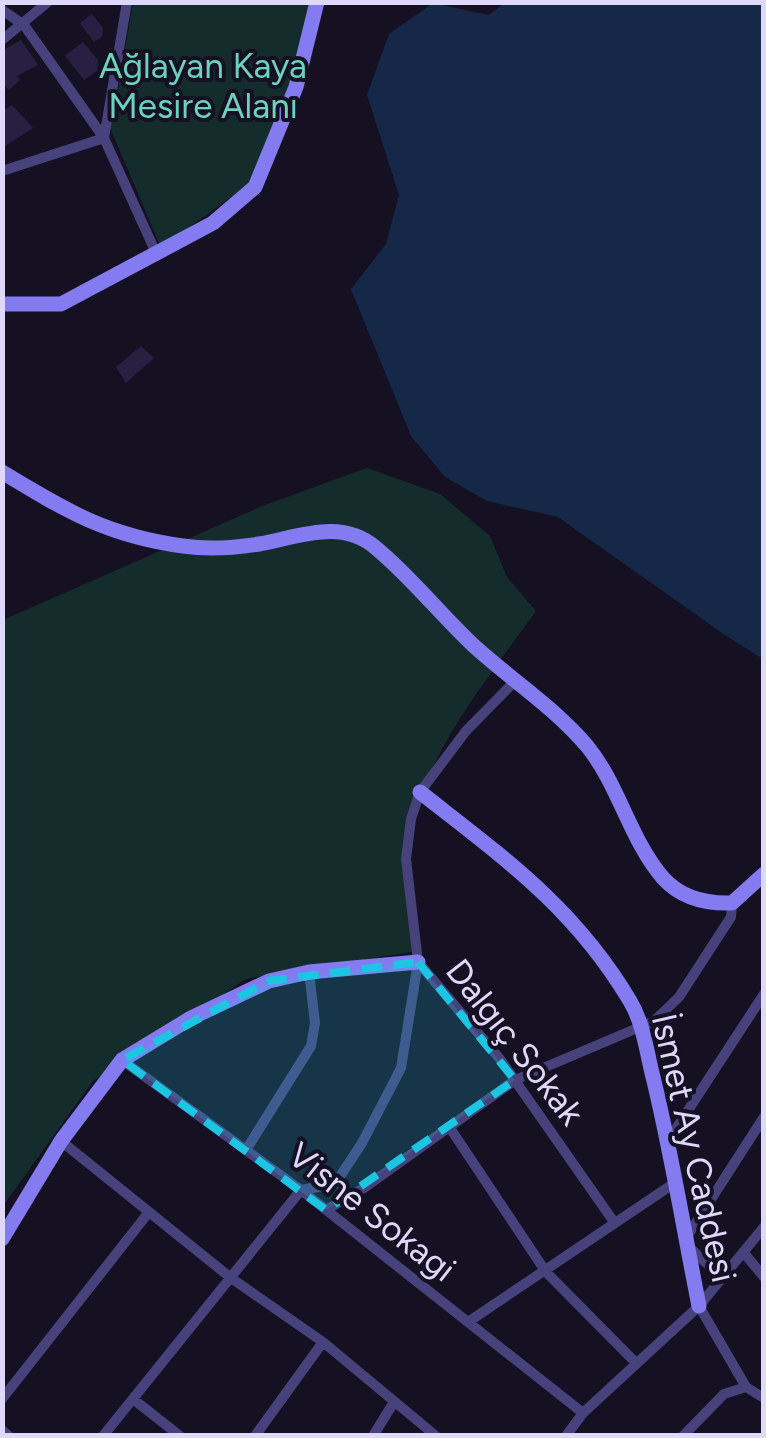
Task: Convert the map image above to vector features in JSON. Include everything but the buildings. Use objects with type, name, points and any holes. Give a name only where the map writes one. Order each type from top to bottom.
[{"type":"street","points":[[2,40],[48,2]]},
{"type":"street","points":[[104,138],[127,2]]},
{"type":"street","points":[[2,304],[61,304],[213,224],[256,188],[296,87],[316,2]]},
{"type":"street","points":[[2,10],[24,24],[104,138],[156,253]]},
{"type":"street","points":[[2,172],[104,138]]},
{"type":"street","points":[[2,472],[88,523],[137,538],[185,547],[236,547],[318,531],[350,534],[374,546],[474,645],[588,747],[662,877],[674,888],[701,901],[732,903]]},
{"type":"street","name":"Dalgıç Sokak","points":[[516,680],[466,731],[420,792],[406,859],[418,962],[515,1080],[614,1222]]},
{"type":"street","name":"İsmet Ay Caddesi","points":[[420,792],[532,880],[568,914],[630,1000],[641,1029],[668,1141],[699,1306]]},
{"type":"street","points":[[326,1210],[364,1188],[515,1080],[556,1060],[641,1029],[663,1014],[730,918],[732,903],[764,874]]},
{"type":"street","points":[[2,1239],[62,1141],[122,1060],[191,1018],[269,981],[308,972],[418,962],[401,1068],[362,1144],[335,1184],[301,1190],[104,1436]]},
{"type":"street","points":[[246,1150],[314,1040],[308,972]]},
{"type":"street","points":[[668,1141],[764,994]]},
{"type":"street","name":"Visne Sokagi","points":[[122,1060],[301,1190],[583,1413]]},
{"type":"street","points":[[722,1278],[686,1242],[764,1117]]},
{"type":"street","points":[[450,1128],[546,1272],[636,1363]]},
{"type":"street","points":[[62,1141],[231,1278],[323,1342],[436,1436]]},
{"type":"street","points":[[468,1322],[676,1182]]},
{"type":"street","points":[[2,1399],[149,1212]]},
{"type":"street","points":[[566,1436],[583,1413],[699,1306],[764,1227]]},
{"type":"street","points":[[744,1252],[764,1277]]},
{"type":"street","points":[[699,1306],[746,1387],[764,1398]]},
{"type":"street","points":[[255,1436],[323,1342]]},
{"type":"street","points":[[682,1436],[724,1394],[746,1387]]},
{"type":"street","points":[[132,1400],[180,1436]]},
{"type":"street","points":[[372,1436],[394,1402]]},
{"type":"street","points":[[2,1430],[9,1436]]},
{"type":"highlighted area","points":[[418,962],[515,1080],[326,1210],[122,1060],[269,981]]},
{"type":"green space","name":"Ağlayan Kaya Mesire Alanı","points":[[133,3],[311,3],[289,90],[247,186],[164,245],[159,243],[109,125]]},
{"type":"green space","points":[[367,468],[440,494],[490,536],[507,577],[536,611],[460,718],[428,777],[417,807],[409,837],[408,862],[417,951],[246,979],[93,1081],[3,1206],[3,620],[262,506]]},
{"type":"water","points":[[433,3],[488,15],[505,3],[763,3],[763,659],[558,517],[487,501],[445,477],[411,436],[351,289],[386,244],[399,195],[367,95],[389,34]]}]
